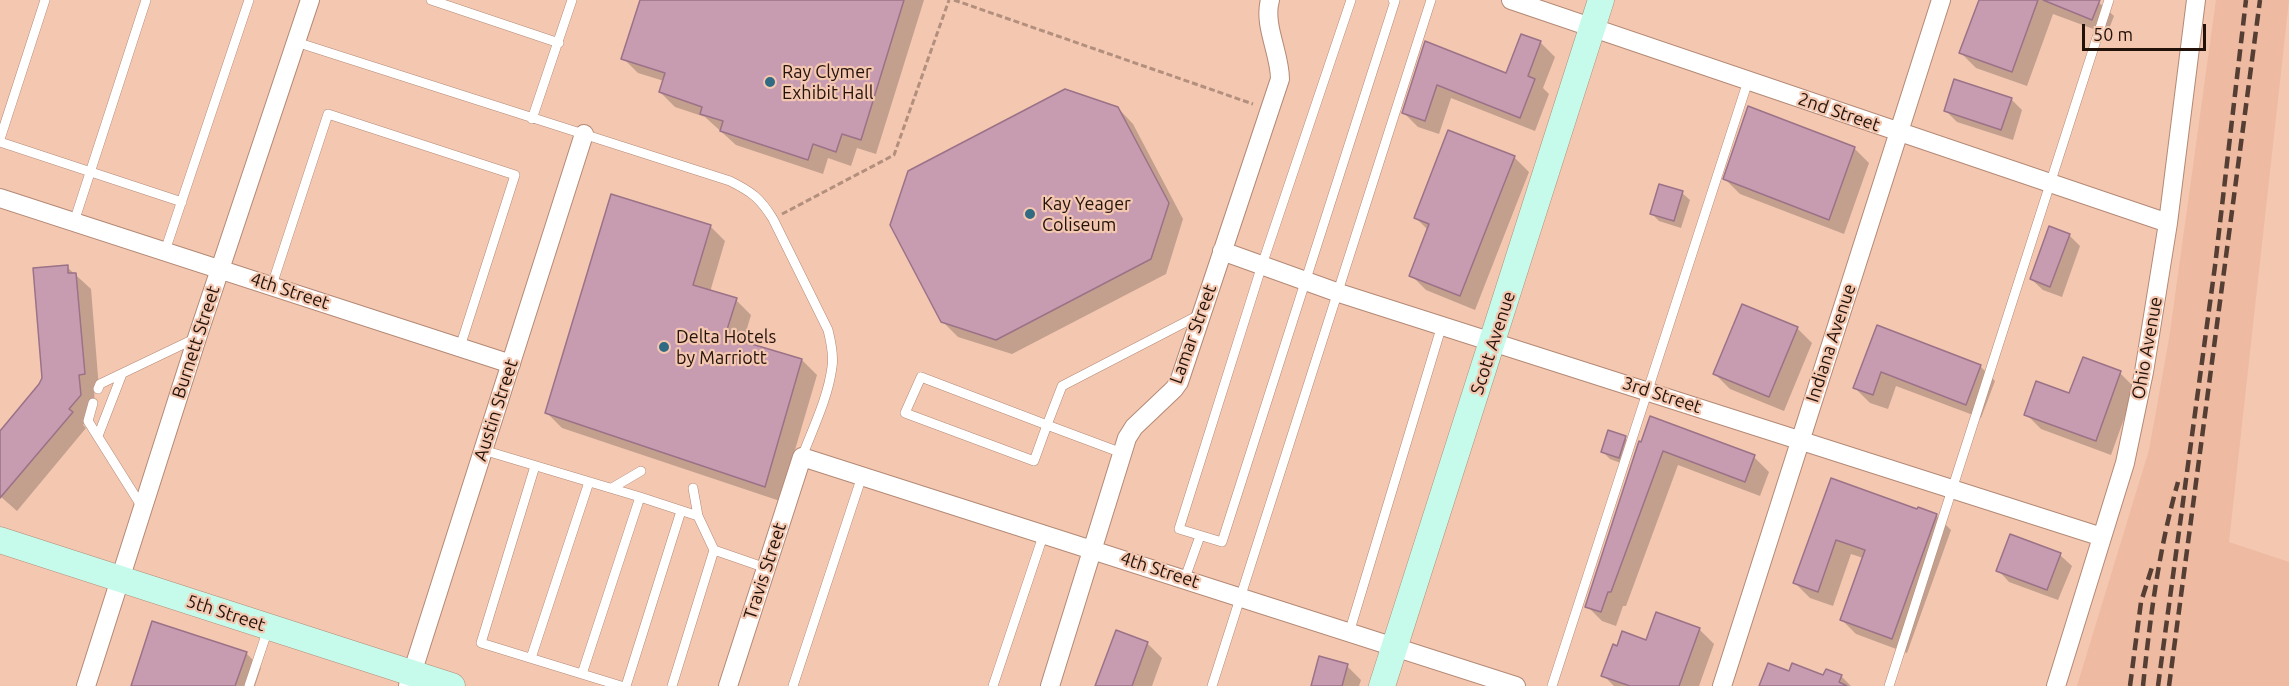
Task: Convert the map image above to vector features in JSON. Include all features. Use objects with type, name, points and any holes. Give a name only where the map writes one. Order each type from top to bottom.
[{"type":"main road","name":"Scott Avenue","points":[[1382,686],[1602,0]]},
{"type":"main road","name":"5th Street","points":[[0,540],[269,627],[410,679],[453,686]]},
{"type":"street","name":"Burnett Street","points":[[86,686],[197,338],[310,0]]},
{"type":"street","name":"Lamar Street","points":[[1050,686],[1127,438],[1134,427],[1179,382],[1280,79],[1280,66],[1268,17],[1270,0]]},
{"type":"street","name":"2nd Street","points":[[1511,0],[2168,223]]},
{"type":"street","name":"Indiana Avenue","points":[[1722,686],[1941,0]]},
{"type":"street","name":"Ohio Avenue","points":[[2056,686],[2125,463],[2145,372],[2168,223],[2196,0]]},
{"type":"street","name":"Austin Street","points":[[410,679],[584,134]]},
{"type":"street","name":"4th Street","points":[[0,198],[511,364]]},
{"type":"street","name":"3rd Street","points":[[1222,251],[1339,293],[2102,537]]},
{"type":"street","name":"4th Street","points":[[802,457],[1516,686]]},
{"type":"street","name":"Travis Street","points":[[728,686],[802,457]]},
{"type":"lane","points":[[45,0],[0,141],[182,202]]},
{"type":"lane","points":[[74,222],[146,0]]},
{"type":"lane","points":[[165,251],[249,0]]},
{"type":"lane","points":[[431,0],[559,43]]},
{"type":"lane","points":[[532,119],[572,0]]},
{"type":"lane","points":[[1351,0],[1262,265],[1179,529],[1222,542],[1395,1],[1393,0]]},
{"type":"lane","points":[[1212,686],[1431,0]]},
{"type":"lane","points":[[1889,686],[2109,0]]},
{"type":"lane","points":[[296,42],[730,181],[751,191],[773,219],[828,330],[832,350],[832,367],[828,387],[802,457]]},
{"type":"lane","points":[[1552,686],[1748,81]]},
{"type":"lane","points":[[272,285],[328,114],[515,175],[460,347]]},
{"type":"lane","points":[[1122,453],[1047,424],[921,377],[905,413],[1034,461],[1047,424],[1062,386],[1201,314]]},
{"type":"lane","points":[[1349,633],[1442,325]]},
{"type":"lane","points":[[98,390],[100,384],[197,338]]},
{"type":"lane","points":[[98,436],[122,374]]},
{"type":"lane","points":[[93,404],[88,421],[142,507]]},
{"type":"lane","points":[[483,450],[698,516]]},
{"type":"lane","points":[[535,466],[481,643],[621,686]]},
{"type":"lane","points":[[612,488],[641,471]]},
{"type":"lane","points":[[794,686],[862,476]]},
{"type":"lane","points":[[531,658],[589,482]]},
{"type":"lane","points":[[672,686],[714,550],[698,516],[693,488]]},
{"type":"lane","points":[[582,674],[640,497]]},
{"type":"lane","points":[[626,686],[681,511]]},
{"type":"lane","points":[[993,686],[1044,533]]},
{"type":"lane","points":[[1185,578],[1200,536]]},
{"type":"lane","points":[[714,550],[766,568]]},
{"type":"lane","points":[[249,686],[269,627]]},
{"type":"path","points":[[773,219],[894,155],[952,0],[1269,110]]},
{"type":"shaded area","points":[[2216,0],[2289,0],[2229,542],[2289,562],[2289,686],[2077,686],[2149,450],[2169,339]]},
{"type":"building","name":"Ray Clymer Exhibit Hall","points":[[640,0],[904,0],[861,140],[842,134],[836,152],[813,144],[808,160],[720,131],[723,121],[700,114],[702,107],[659,92],[665,73],[621,59]]},
{"type":"building","points":[[1979,0],[2038,0],[2012,72],[1959,53]]},
{"type":"building","points":[[2043,0],[2100,0],[2092,20]]},
{"type":"building","points":[[1521,34],[1541,41],[1528,76],[1535,79],[1520,118],[1437,85],[1425,121],[1402,113],[1425,41],[1506,73]]},
{"type":"building","points":[[1954,79],[2012,98],[2001,130],[1944,111]]},
{"type":"building","name":"Kay Yeager Coliseum","points":[[1065,89],[1118,107],[1169,203],[1151,259],[996,340],[941,322],[890,225],[908,171]]},
{"type":"building","points":[[1748,106],[1855,147],[1829,220],[1723,179]]},
{"type":"building","points":[[1448,130],[1515,156],[1460,296],[1409,276],[1429,224],[1414,218]]},
{"type":"building","points":[[1659,184],[1683,191],[1674,221],[1650,214]]},
{"type":"building","name":"Delta Hotels by Marriott","points":[[611,194],[711,225],[693,285],[737,298],[725,336],[802,359],[765,487],[545,413]]},
{"type":"building","points":[[2049,226],[2070,234],[2050,287],[2030,279]]},
{"type":"building","points":[[68,265],[68,273],[76,273],[85,374],[79,375],[81,395],[69,409],[73,412],[0,498],[0,431],[42,378],[33,268]]},
{"type":"building","points":[[1742,304],[1798,327],[1769,397],[1713,374]]},
{"type":"building","points":[[1877,325],[1981,365],[1966,405],[1881,372],[1873,395],[1853,388]]},
{"type":"building","points":[[2083,357],[2121,371],[2096,441],[2024,415],[2036,381],[2069,393]]},
{"type":"building","points":[[1650,416],[1755,455],[1745,482],[1663,451],[1611,592],[1608,592],[1601,612],[1585,607],[1639,441],[1641,442]]},
{"type":"building","points":[[1608,430],[1626,436],[1619,458],[1601,452]]},
{"type":"building","points":[[1831,478],[1937,514],[1892,639],[1840,620],[1865,550],[1836,540],[1818,592],[1793,583]]},
{"type":"building","points":[[2010,534],[2061,553],[2047,590],[1996,571]]},
{"type":"building","points":[[1656,612],[1700,628],[1679,686],[1630,686],[1601,676],[1613,644],[1617,646],[1622,631],[1646,640]]},
{"type":"building","points":[[152,621],[247,652],[235,686],[131,686]]},
{"type":"building","points":[[1116,630],[1148,642],[1132,686],[1095,686]]},
{"type":"building","points":[[1319,656],[1348,664],[1342,686],[1311,686]]},
{"type":"building","points":[[1768,663],[1789,671],[1792,663],[1823,675],[1826,669],[1842,675],[1839,682],[1847,686],[1759,686]]},
{"type":"railway","points":[[2158,686],[2215,266],[2246,0]]},
{"type":"railway","points":[[2169,686],[2260,0]]},
{"type":"railway","points":[[2143,686],[2156,583],[2178,482]]},
{"type":"railway","points":[[2130,686],[2141,602],[2153,564]]},
{"type":"place","name":"Ray Clymer Exhibit Hall","points":[[770,82]]},
{"type":"place","name":"Kay Yeager Coliseum","points":[[1030,214]]},
{"type":"place","name":"Delta Hotels by Marriott","points":[[664,347]]}]
